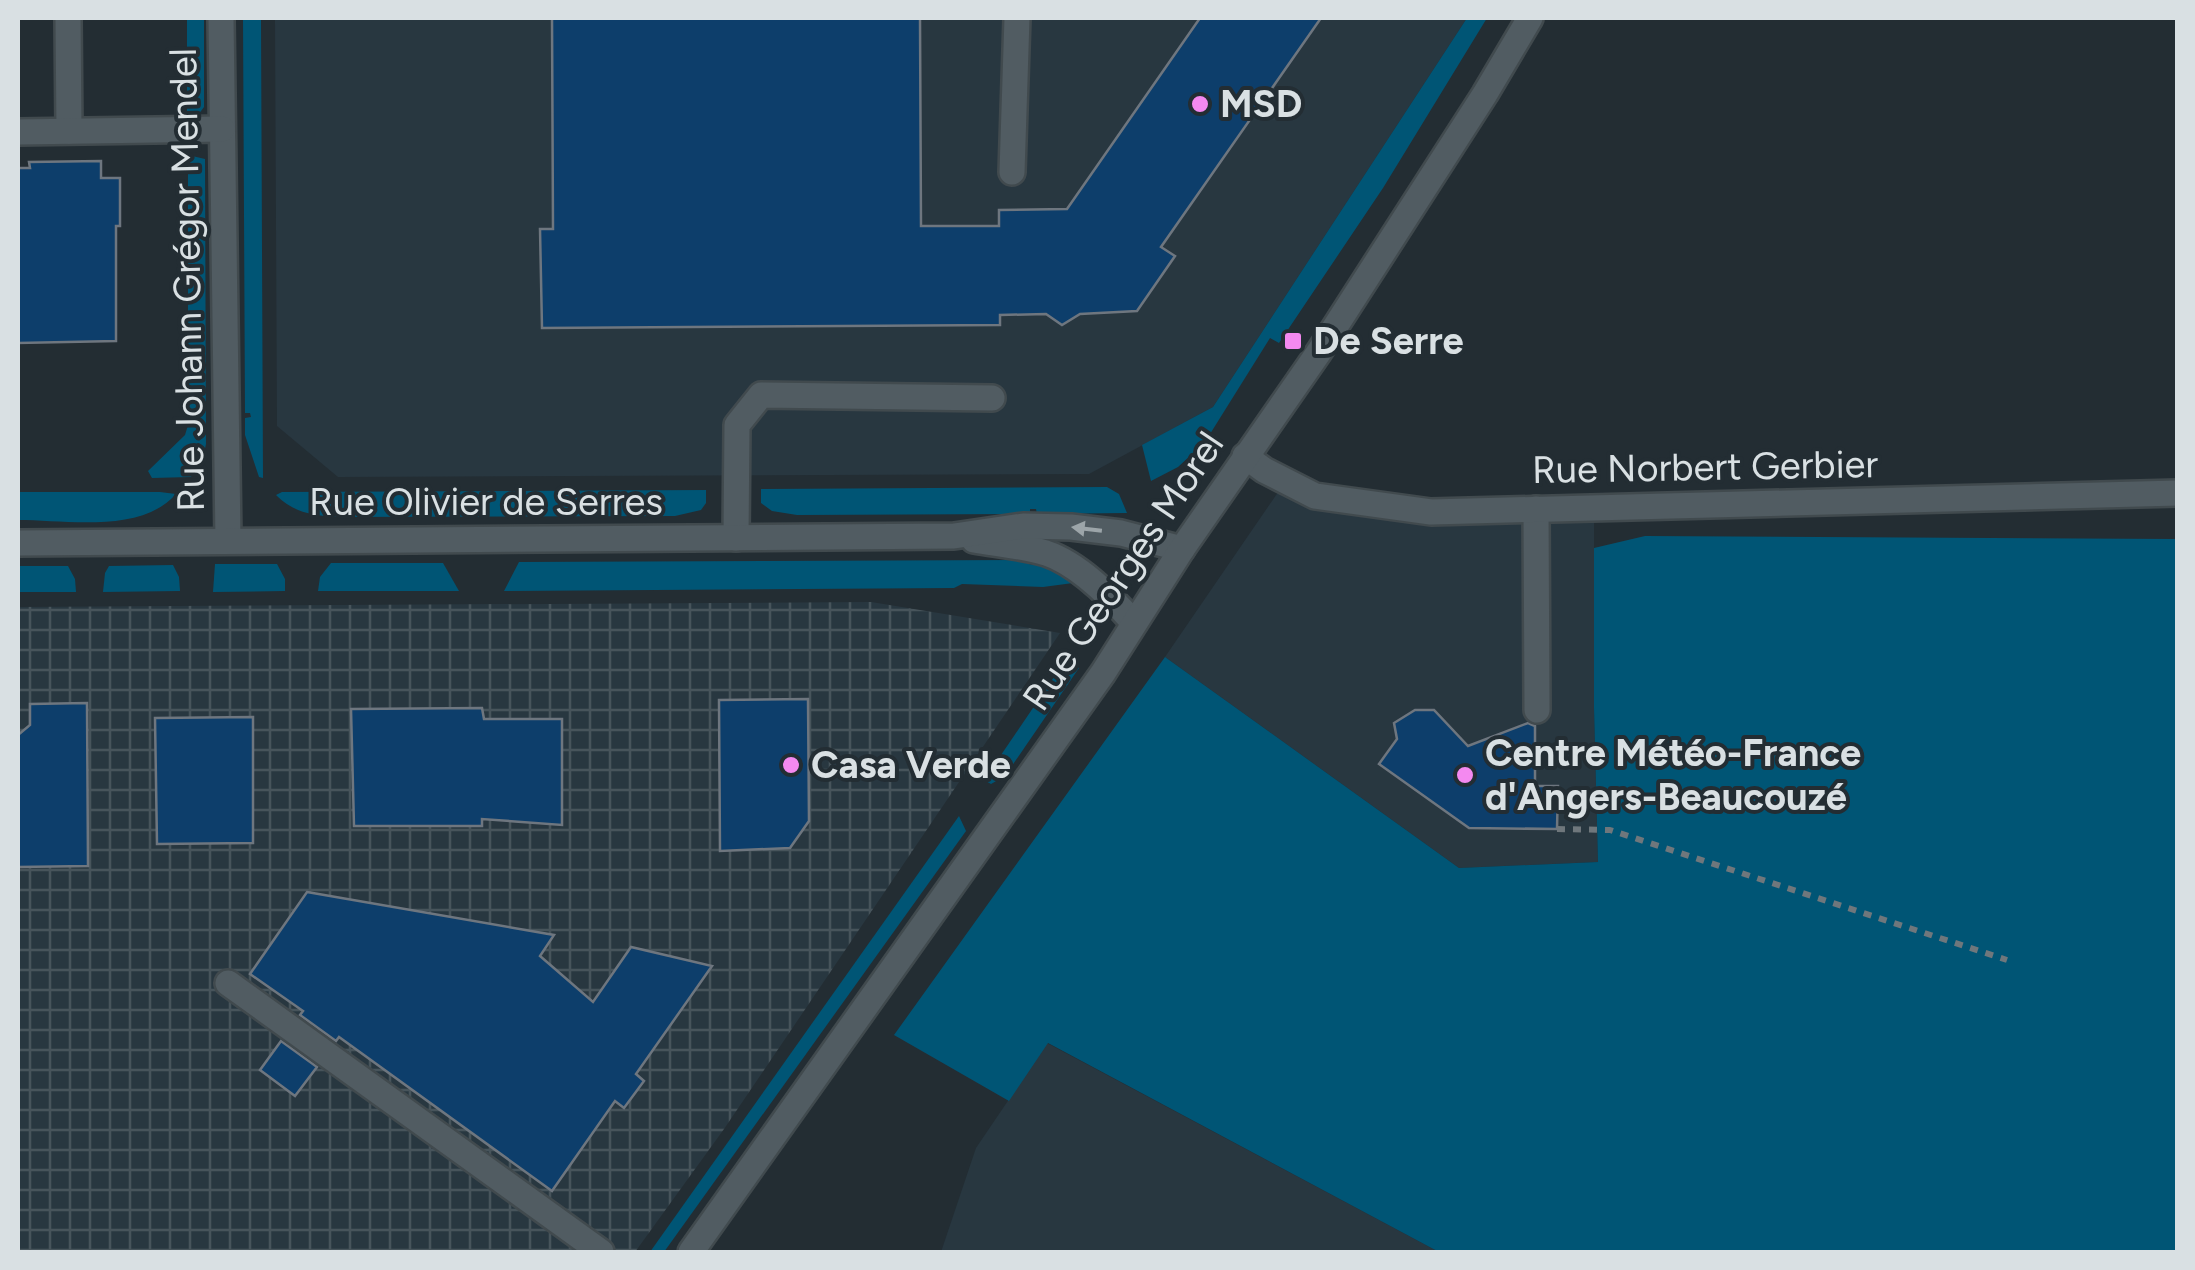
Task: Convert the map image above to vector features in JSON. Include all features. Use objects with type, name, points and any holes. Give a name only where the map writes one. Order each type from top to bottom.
[{"type":"street","points":[[68,18],[69,131]]},
{"type":"street","name":"Rue Johann Grégor Mendel","points":[[221,18],[228,541]]},
{"type":"street","points":[[1012,172],[1017,18]]},
{"type":"street","name":"Rue Georges Morel","points":[[692,1252],[1103,672],[1182,549],[1319,352],[1530,18]]},
{"type":"street","points":[[18,132],[222,129]]},
{"type":"street","points":[[736,538],[737,425],[761,396],[992,398]]},
{"type":"street","name":"Rue Norbert Gerbier","points":[[1246,456],[1264,470],[1315,496],[1431,512],[2178,493]]},
{"type":"street","points":[[1536,509],[1537,710]]},
{"type":"street","name":"Rue Olivier de Serres","points":[[18,542],[954,536],[1023,526],[1121,533],[1182,549]]},
{"type":"street","name":"Rue Olivier de Serres","points":[[954,536],[1057,558],[1088,579],[1134,623]]},
{"type":"street","points":[[228,983],[601,1252]]},
{"type":"path","points":[[1557,829],[1610,830],[2006,960]]},
{"type":"shaded area","points":[[187,18],[204,18],[204,107],[198,115],[187,115]]},
{"type":"shaded area","points":[[243,18],[261,18],[263,478],[259,477],[245,435],[245,418],[251,417],[245,413]]},
{"type":"shaded area","points":[[275,18],[1467,18],[1213,407],[1089,474],[338,477],[277,426]]},
{"type":"shaded area","points":[[1467,18],[1487,18],[1383,188],[1279,343],[1270,338],[1205,442],[1178,467],[1151,481],[1142,445],[1213,407]]},
{"type":"shaded area","points":[[188,155],[205,159],[206,444],[203,458],[191,477],[152,478],[148,471],[185,435],[188,425]]},
{"type":"shaded area","points":[[1285,482],[1315,496],[1594,508],[1598,862],[1459,868],[1165,657]]},
{"type":"shaded area","points":[[1107,487],[1119,494],[1127,513],[1037,514],[1036,509],[1030,509],[1030,514],[797,515],[772,511],[761,503],[761,489]]},
{"type":"shaded area","points":[[706,490],[706,503],[701,510],[675,516],[334,517],[302,512],[276,495],[282,492]]},
{"type":"shaded area","points":[[18,492],[176,494],[143,515],[80,522],[18,520]]},
{"type":"shaded area","points":[[1645,536],[2177,539],[2177,1252],[1439,1252],[1048,1043],[1009,1101],[894,1035],[1165,657],[1459,868],[1598,862],[1594,548]]},
{"type":"shaded area","points":[[1028,560],[1029,564],[1034,565],[1034,560],[1057,569],[1073,583],[1043,587],[962,584],[954,588],[504,591],[519,562]]},
{"type":"shaded area","points":[[331,563],[443,563],[459,591],[318,591],[320,577]]},
{"type":"shaded area","points":[[215,564],[277,564],[285,579],[285,591],[213,592]]},
{"type":"shaded area","points":[[173,565],[180,591],[103,592],[109,566]]},
{"type":"shaded area","points":[[18,566],[68,566],[76,592],[18,592]]},
{"type":"shaded area","points":[[871,602],[1060,633],[724,1129],[635,1252],[18,1252],[18,607]]},
{"type":"shaded area","points":[[1069,663],[1079,668],[1005,776],[991,784],[984,780],[1056,674]]},
{"type":"shaded area","points":[[959,816],[966,831],[664,1252],[650,1252]]},
{"type":"shaded area","points":[[1047,1043],[1439,1252],[941,1252],[976,1148]]},
{"type":"building","name":"MSD","points":[[552,18],[920,18],[921,226],[999,226],[999,210],[1067,209],[1200,18],[1321,18],[1161,247],[1175,256],[1137,311],[1080,314],[1062,325],[1046,314],[1000,315],[1000,325],[542,328],[540,229],[553,229]]},
{"type":"building","points":[[101,161],[101,178],[120,178],[116,341],[18,343],[18,168],[30,168],[29,162]]},
{"type":"building","points":[[808,699],[809,821],[790,848],[720,851],[719,700]]},
{"type":"building","points":[[87,703],[88,866],[18,867],[18,735],[30,725],[30,704]]},
{"type":"building","points":[[482,708],[484,719],[562,719],[562,825],[482,819],[482,826],[354,826],[351,709]]},
{"type":"building","name":"Centre Météo-France d'Angers-Beaucouzé","points":[[1415,710],[1434,710],[1468,746],[1528,723],[1535,726],[1535,786],[1558,786],[1557,829],[1469,828],[1379,764],[1397,739],[1394,723]]},
{"type":"building","points":[[253,717],[253,843],[157,844],[155,718]]},
{"type":"building","points":[[307,892],[554,935],[540,956],[593,1002],[631,947],[712,966],[636,1074],[644,1081],[624,1108],[615,1101],[552,1191],[339,1037],[336,1041],[300,1015],[303,1011],[250,974]]},
{"type":"building","points":[[281,1041],[317,1067],[295,1096],[260,1070]]},
{"type":"place","name":"MSD","points":[[1200,104]]},
{"type":"place","name":"De Serre","points":[[1293,341]]},
{"type":"place","name":"Casa Verde","points":[[791,765]]},
{"type":"place","name":"Centre Météo-France d'Angers-Beaucouzé","points":[[1465,775]]}]
